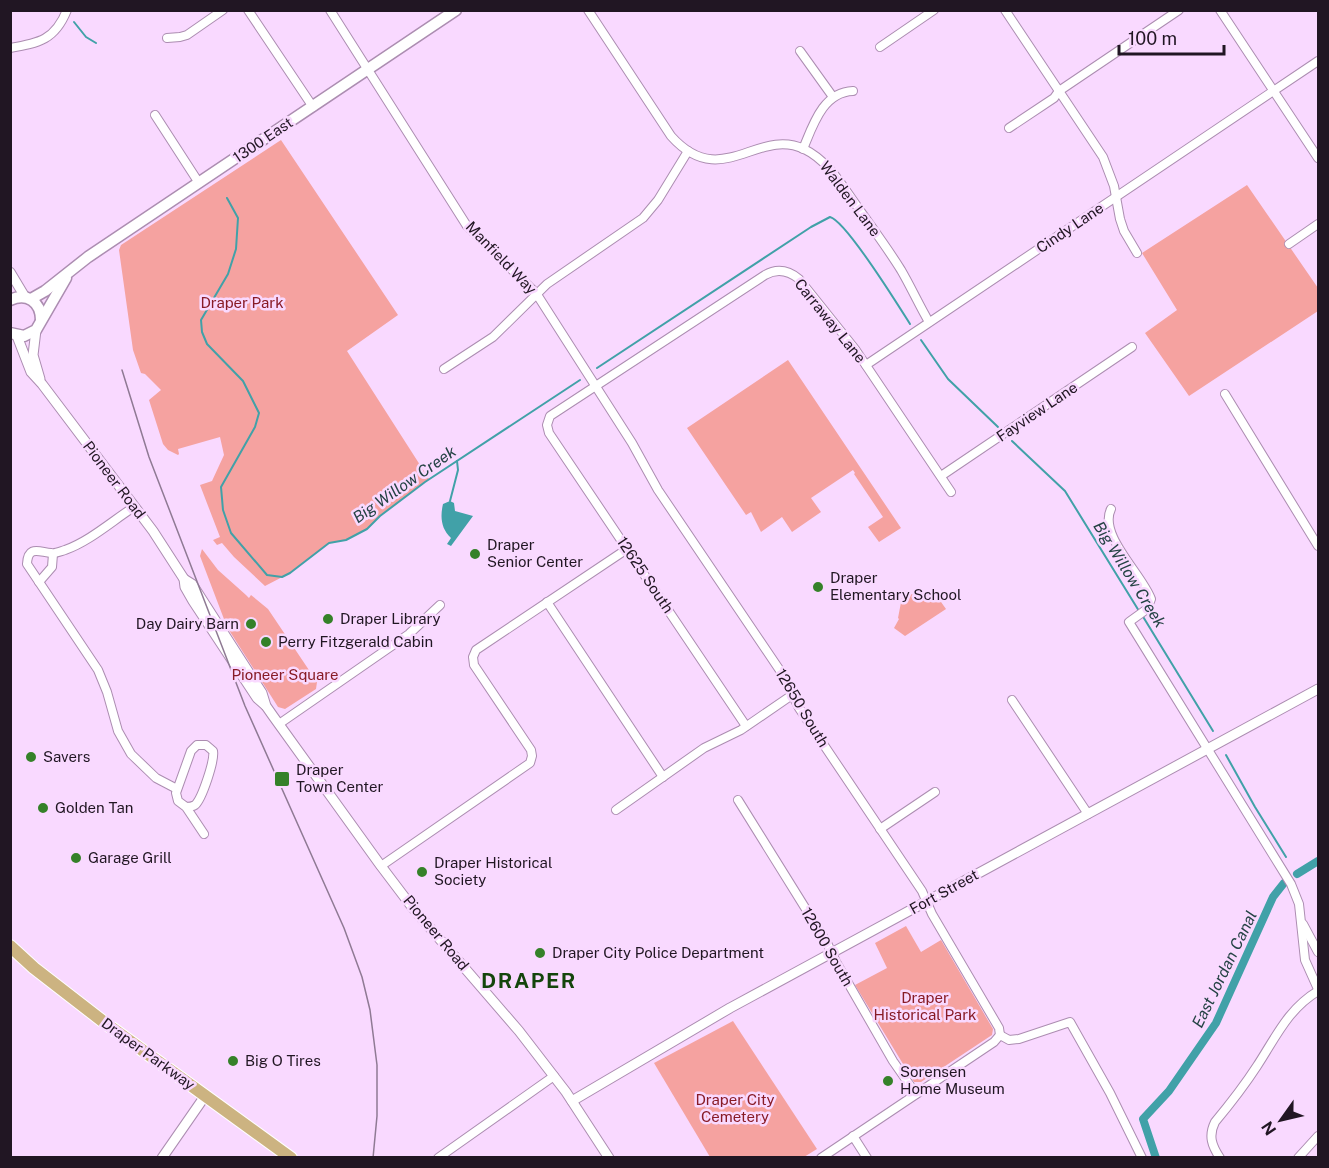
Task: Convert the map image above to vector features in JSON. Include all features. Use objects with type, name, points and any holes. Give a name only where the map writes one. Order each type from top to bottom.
[{"type":"main road","name":"1300 East","points":[[28,298],[45,291],[70,270],[456,10]]},
{"type":"main road","name":"1300 East","points":[[39,325],[70,270]]},
{"type":"main road","points":[[10,300],[28,298],[37,304],[41,312],[39,325],[24,336],[13,335]]},
{"type":"main road","name":"Draper Parkway","points":[[10,946],[34,968],[291,1158]]},
{"type":"street","points":[[10,48],[27,46],[43,40],[54,31],[67,10]]},
{"type":"street","points":[[167,38],[187,35],[223,10]]},
{"type":"street","points":[[248,10],[313,107]]},
{"type":"street","name":"Manfield Way","points":[[330,10],[467,226],[536,293],[597,386]]},
{"type":"street","points":[[444,369],[493,337],[536,293],[643,218],[658,200],[688,151],[671,136],[588,10]]},
{"type":"street","points":[[880,47],[934,10]]},
{"type":"street","points":[[1005,10],[1103,157],[1111,177],[1117,210],[1124,231],[1137,253]]},
{"type":"street","points":[[1009,128],[1054,98],[1059,91],[1179,10]]},
{"type":"street","points":[[1220,10],[1318,158]]},
{"type":"street","points":[[800,51],[833,97]]},
{"type":"street","name":"Cindy Lane","points":[[866,365],[1318,61]]},
{"type":"street","points":[[803,149],[819,114],[833,97],[853,91]]},
{"type":"street","points":[[155,115],[199,183]]},
{"type":"street","name":"Walden Lane","points":[[688,151],[706,158],[723,159],[775,145],[792,145],[817,156],[832,170],[900,269],[929,322]]},
{"type":"street","points":[[1289,244],[1318,224]]},
{"type":"street","name":"Carraway Lane","points":[[547,422],[553,413],[765,275],[777,270],[792,273],[799,279],[866,365],[951,492]]},
{"type":"street","points":[[10,272],[28,298]]},
{"type":"street","name":"Pioneer Road","points":[[39,325],[33,359],[42,384]]},
{"type":"street","name":"Pioneer Road","points":[[13,335],[31,372],[153,531],[184,579],[192,584],[262,693],[266,706],[381,866],[412,907],[519,1031],[572,1101],[609,1158]]},
{"type":"street","name":"Fayview Lane","points":[[941,476],[1132,347]]},
{"type":"street","name":"12650 South","points":[[597,386],[637,449],[658,490],[781,672],[792,695],[922,891],[932,914],[997,1024],[1000,1035]]},
{"type":"street","points":[[1226,394],[1318,546]]},
{"type":"street","name":"12625 South","points":[[547,422],[549,433],[746,726]]},
{"type":"street","points":[[134,507],[82,542],[53,554],[40,550],[29,555],[29,568],[98,670],[118,731],[131,754],[156,778],[177,789]]},
{"type":"street","points":[[1111,509],[1108,515],[1109,528],[1150,595],[1151,602],[1146,610],[1131,620],[1291,884],[1299,904],[1303,950],[1318,990],[1286,1018],[1250,1076],[1215,1122],[1211,1131],[1211,1140],[1220,1158]]},
{"type":"street","points":[[381,866],[525,768],[532,759],[531,750],[475,668],[473,657],[479,648],[627,549]]},
{"type":"street","points":[[39,582],[52,567],[53,554]]},
{"type":"street","points":[[547,602],[663,777]]},
{"type":"street","points":[[279,724],[409,634],[440,605]]},
{"type":"street","name":"Fort Street","points":[[572,1101],[682,1036],[831,953],[1318,689]]},
{"type":"street","points":[[616,810],[704,748],[746,726],[792,695]]},
{"type":"street","points":[[1012,700],[1088,814]]},
{"type":"street","points":[[186,807],[193,806],[199,800],[214,760],[211,748],[201,744],[193,747],[177,789],[178,801],[186,807],[204,834]]},
{"type":"street","points":[[880,829],[935,792]]},
{"type":"street","name":"12600 South","points":[[738,800],[827,943],[893,1061],[916,1094]]},
{"type":"street","points":[[1301,917],[1318,952]]},
{"type":"street","points":[[821,1158],[994,1042],[1000,1035],[1009,1040],[1019,1039],[1070,1022],[1110,1093],[1142,1158]]},
{"type":"street","points":[[438,1158],[554,1076]]},
{"type":"street","points":[[162,1158],[205,1096]]},
{"type":"street","points":[[853,1136],[867,1158]]},
{"type":"street","points":[[1298,1158],[1318,1136]]},
{"type":"green space","name":"Draper Park","points":[[281,140],[398,315],[347,351],[429,479],[380,516],[367,529],[346,540],[329,543],[290,573],[265,586],[222,543],[217,545],[213,540],[220,537],[200,485],[212,481],[224,455],[220,437],[178,449],[178,455],[168,450],[163,444],[149,400],[161,390],[145,374],[141,373],[133,350],[119,250],[121,245]]},
{"type":"green space","points":[[1247,185],[1318,288],[1318,311],[1189,396],[1145,333],[1177,310],[1142,253]]},
{"type":"green space","points":[[788,360],[901,528],[879,542],[868,527],[883,517],[853,470],[811,498],[821,512],[792,532],[782,517],[761,532],[751,512],[746,515],[687,428]]},
{"type":"green space","name":"Pioneer Square","points":[[202,549],[218,570],[249,598],[251,595],[268,609],[317,682],[316,689],[285,709],[278,707],[227,627],[200,556]]},
{"type":"green space","points":[[903,592],[941,602],[946,609],[905,636],[894,628],[899,619]]},
{"type":"green space","name":"Draper Historical Park","points":[[906,926],[921,952],[941,940],[993,1029],[992,1035],[921,1082],[914,1082],[855,985],[887,968],[875,943]]},
{"type":"green space","name":"Draper City Cemetery","points":[[733,1021],[817,1149],[804,1157],[710,1157],[654,1063]]},
{"type":"shaded area","points":[[450,501],[454,503],[455,511],[473,516],[451,546],[447,544],[451,538],[443,527],[442,518],[443,504]]},
{"type":"waterway","name":"Big Willow Creek","points":[[74,22],[86,37],[96,43]]},
{"type":"waterway","name":"Big Willow Creek","points":[[227,198],[238,218],[236,249],[228,274],[201,320],[202,332],[207,344],[243,381],[259,413],[255,427],[221,487],[223,510],[231,533],[267,575],[282,577],[329,543],[346,540],[367,529],[380,516],[425,482],[580,380]]},
{"type":"waterway","name":"Big Willow Creek","points":[[597,368],[811,227],[830,217],[848,233],[910,324]]},
{"type":"waterway","name":"Big Willow Creek","points":[[921,340],[948,379],[998,427]]},
{"type":"waterway","name":"Big Willow Creek","points":[[1012,441],[1065,491],[1139,611]]},
{"type":"waterway","points":[[450,501],[458,470],[457,461]]},
{"type":"waterway","name":"Big Willow Creek","points":[[1142,615],[1213,731]]},
{"type":"waterway","name":"Big Willow Creek","points":[[1226,755],[1286,857]]},
{"type":"waterway","name":"East Jordan Canal","points":[[1297,874],[1318,861]]},
{"type":"waterway","name":"East Jordan Canal","points":[[1156,1158],[1143,1119],[1169,1091],[1216,1023],[1273,897],[1284,883]]},
{"type":"tram line","points":[[122,370],[149,457],[245,706],[344,928],[362,977],[370,1010],[377,1065],[377,1116],[373,1158]]},
{"type":"place","name":"Draper Senior Center","points":[[475,554]]},
{"type":"place","name":"Draper Elementary School","points":[[818,587]]},
{"type":"place","name":"Draper Library","points":[[328,619]]},
{"type":"place","name":"Day Dairy Barn","points":[[251,624]]},
{"type":"place","name":"Perry Fitzgerald Cabin","points":[[266,642]]},
{"type":"place","name":"Savers","points":[[31,757]]},
{"type":"place","name":"Draper Town Center","points":[[282,779]]},
{"type":"place","name":"Golden Tan","points":[[43,808]]},
{"type":"place","name":"Garage Grill","points":[[76,858]]},
{"type":"place","name":"Draper Historical Society","points":[[422,872]]},
{"type":"place","name":"Draper City Police Department","points":[[540,953]]},
{"type":"place","name":"Big O Tires","points":[[233,1061]]},
{"type":"place","name":"Sorensen Home Museum","points":[[888,1081]]},
{"type":"district","name":"DRAPER","points":[[529,981]]}]
